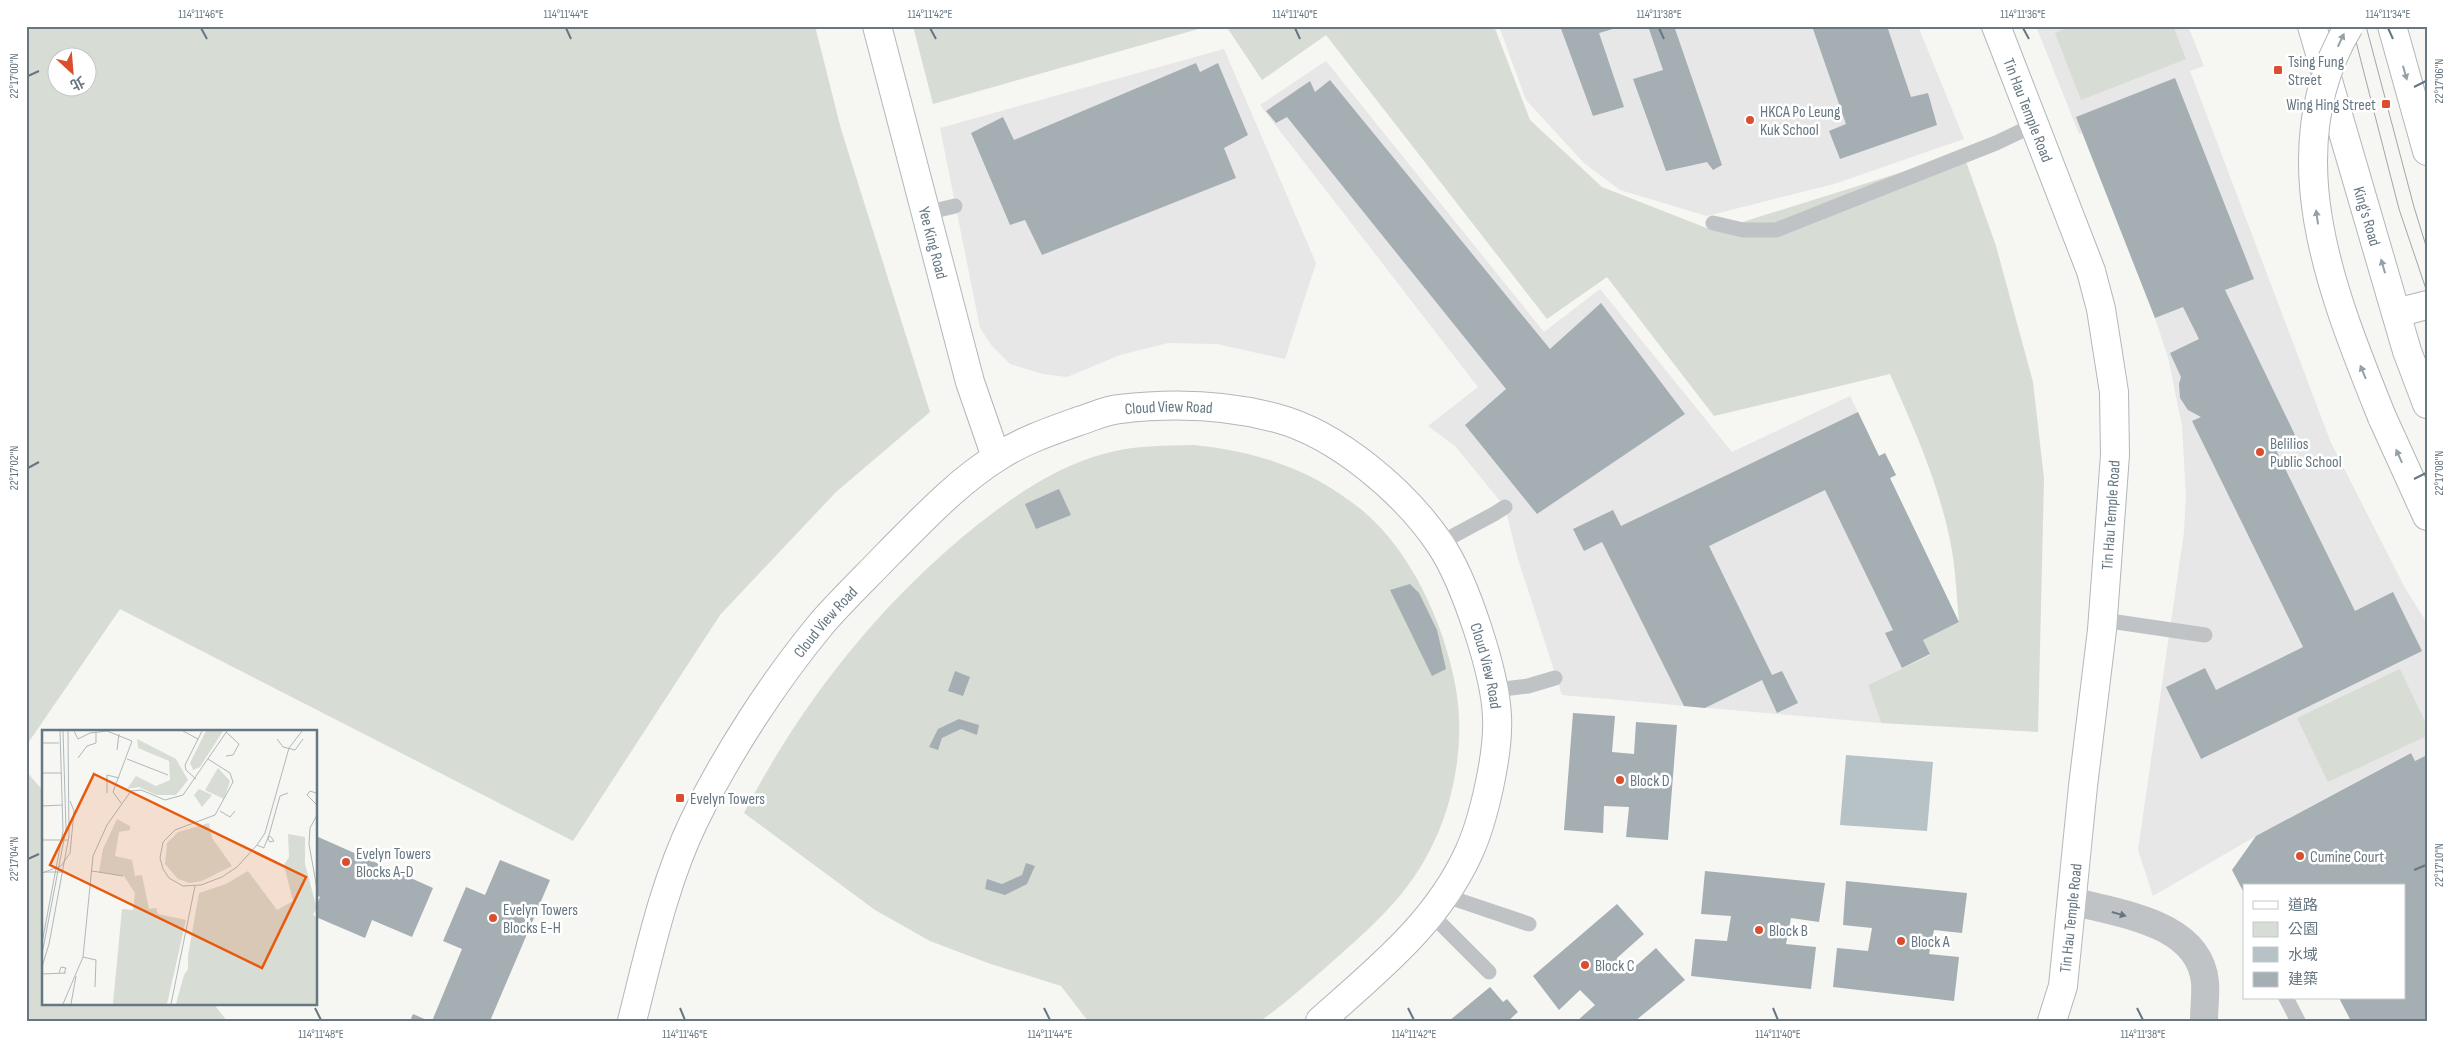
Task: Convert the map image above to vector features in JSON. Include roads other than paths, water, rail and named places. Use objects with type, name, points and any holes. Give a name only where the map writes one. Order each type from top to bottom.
[{"type":"street","name":"Yee King Road","points":[[877,26],[970,382],[996,457]]},
{"type":"street","name":"Tin Hau Temple Road","points":[[1996,26],[2091,271],[2101,309],[2114,392],[2115,455],[2102,620],[2063,986],[2052,1021]]},
{"type":"street","name":"King's Road","points":[[2312,26],[2407,351],[2427,404]]},
{"type":"street","points":[[2348,26],[2333,58],[2317,120],[2313,164],[2320,237],[2330,279],[2345,326],[2382,417],[2427,516]]},
{"type":"street","points":[[2392,26],[2427,152]]},
{"type":"street","points":[[2396,313],[2427,305]]},
{"type":"street","name":"Cloud View Road","points":[[632,1021],[650,950],[692,825],[735,750],[781,676],[825,620],[950,492],[996,457],[1030,438],[1116,409],[1207,406],[1277,418],[1314,433],[1372,471],[1399,496],[1440,543],[1452,565],[1474,618],[1495,690],[1498,721],[1495,754],[1485,801],[1470,850],[1439,905],[1404,946],[1320,1021]]},
{"type":"street","points":[[2072,901],[2163,926],[2178,936],[2191,948],[2200,964],[2205,981],[2204,1021]]},
{"type":"lane","points":[[1713,223],[1742,230],[1776,230],[1996,143],[2034,125]]},
{"type":"lane","points":[[926,213],[955,206]]},
{"type":"lane","points":[[1440,543],[1494,514],[1505,506]]},
{"type":"lane","points":[[2102,620],[2205,635]]},
{"type":"lane","points":[[1495,690],[1528,686],[1554,678]]},
{"type":"lane","points":[[1439,905],[1528,924]]},
{"type":"lane","points":[[1439,905],[1489,972]]},
{"type":"lane","points":[[2287,1000],[2298,1021]]},
{"type":"water","points":[[1846,755],[1933,762],[1927,831],[1840,825]]},
{"type":"tram line","points":[[2352,26],[2399,209],[2427,292]]},
{"type":"tram line","points":[[2366,26],[2427,249]]},
{"type":"place","name":"Tsing Fung Street","points":[[2278,70]]},
{"type":"place","name":"Wing Hing Street","points":[[2386,104]]},
{"type":"place","name":"HKCA Po Leung Kuk School","points":[[1750,120]]},
{"type":"place","name":"Belilios Public School","points":[[2260,452]]},
{"type":"place","name":"Block D","points":[[1620,780]]},
{"type":"place","name":"Evelyn Towers","points":[[680,798]]},
{"type":"place","name":"Cumine Court","points":[[2300,856]]},
{"type":"place","name":"Evelyn Towers Blocks A-D","points":[[346,862]]},
{"type":"place","name":"Evelyn Towers Blocks E-H","points":[[493,918]]},
{"type":"place","name":"Block B","points":[[1759,930]]},
{"type":"place","name":"Block A","points":[[1901,941]]},
{"type":"place","name":"Block C","points":[[1585,965]]}]
